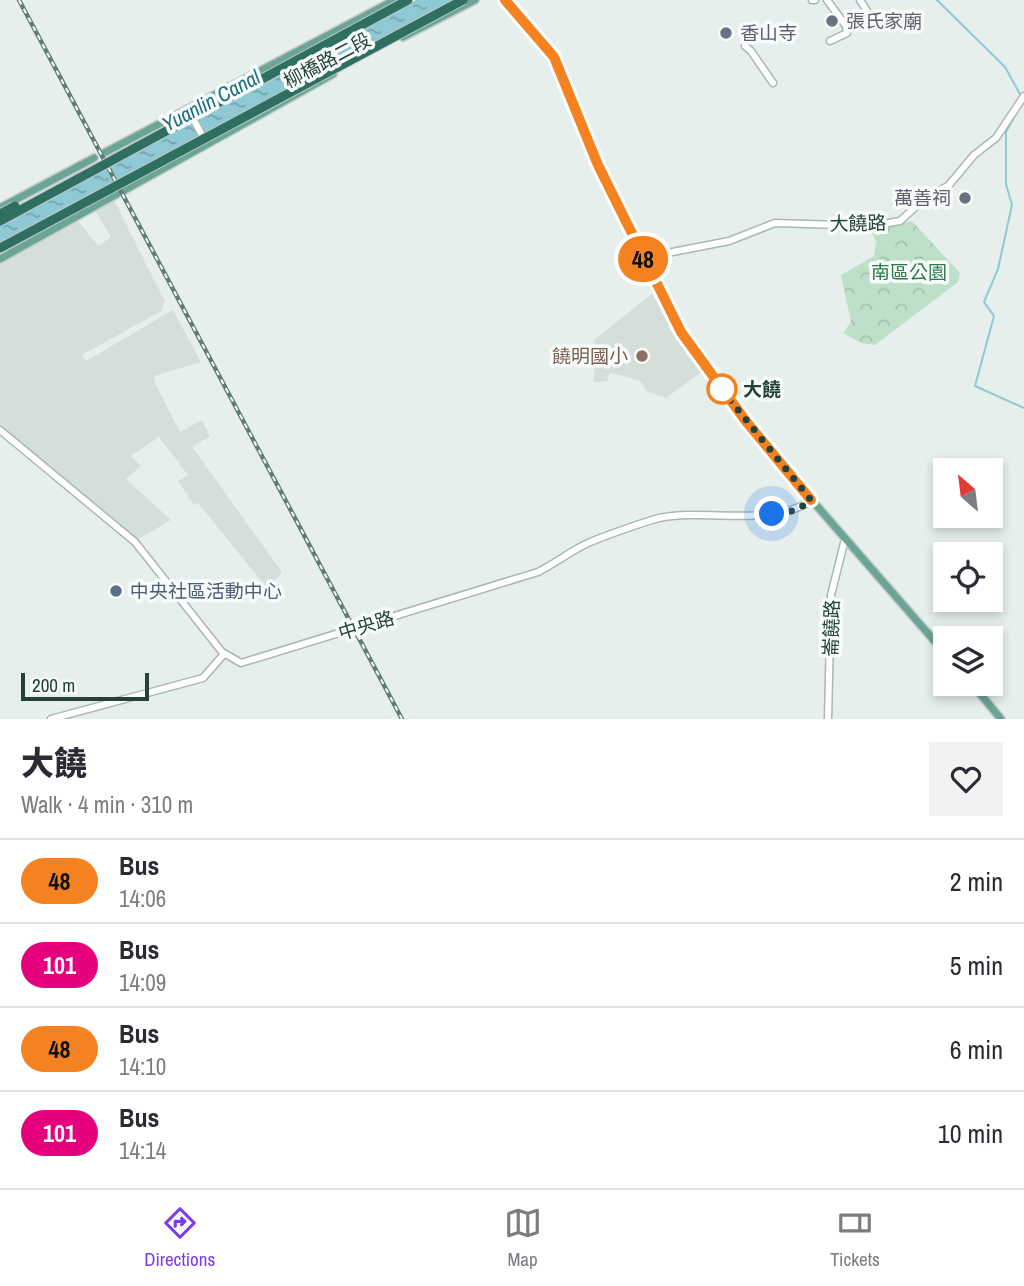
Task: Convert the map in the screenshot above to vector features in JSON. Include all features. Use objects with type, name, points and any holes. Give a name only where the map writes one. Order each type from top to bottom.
[{"type":"highway","points":[[0,221],[408,0]]},
{"type":"highway","points":[[0,248],[463,0]]},
{"type":"highway","points":[[0,214],[173,128]]},
{"type":"highway","points":[[0,256],[203,140]]},
{"type":"main road","name":"柳橋路二段","points":[[104,153],[189,111],[395,0]]},
{"type":"main road","name":"柳橋路二段","points":[[0,256],[120,193],[203,140],[475,0]]},
{"type":"main road","points":[[505,0],[554,57],[593,154],[642,258],[681,332],[697,356],[811,500],[933,639]]},
{"type":"main road","points":[[0,208],[94,158]]},
{"type":"main road","points":[[982,696],[1001,719]]},
{"type":"street","points":[[827,0],[846,26],[846,33],[831,41]]},
{"type":"street","points":[[860,0],[874,22]]},
{"type":"street","points":[[744,46],[751,51],[773,83]]},
{"type":"street","name":"大饒路","points":[[642,258],[729,241],[775,223],[871,226],[900,220],[922,201],[948,185],[974,155],[996,138],[1024,96]]},
{"type":"street","points":[[189,111],[203,140]]},
{"type":"street","points":[[0,430],[135,542],[224,654],[203,678],[51,719]]},
{"type":"street","name":"中央路","points":[[224,654],[233,661],[248,662],[470,594],[538,572],[565,559],[584,545],[659,518],[772,514],[797,510],[811,500]]},
{"type":"street","name":"崙饒路","points":[[828,719],[831,595],[845,539]]},
{"type":"shaded area","points":[[113,199],[165,301],[161,311],[82,355],[86,361],[173,310],[201,362],[154,376],[155,383],[180,432],[202,420],[210,436],[192,447],[282,572],[268,589],[198,503],[194,505],[178,481],[188,475],[159,437],[131,456],[141,466],[126,479],[171,520],[137,540],[0,427],[0,260],[76,218],[98,246],[111,237],[94,209]]},
{"type":"shaded area","name":"饒明國小","points":[[653,293],[701,372],[666,398],[646,391],[642,382],[624,376],[610,373],[607,381],[594,382],[594,340]]},
{"type":"green space","name":"南區公園","points":[[912,221],[960,273],[958,282],[875,345],[861,343],[843,333],[851,322],[841,275],[874,256],[876,241],[871,231]]},
{"type":"water","points":[[416,0],[453,0],[0,244],[0,223]]},
{"type":"waterway","points":[[937,0],[1005,67],[1021,96]]},
{"type":"waterway","points":[[1023,101],[1006,132],[1006,184],[1012,205],[998,269],[984,302],[994,316],[975,386],[1024,408]]},
{"type":"railway","points":[[19,0],[402,719]]},
{"type":"bus line","name":"48","points":[[505,0],[554,57],[598,165],[681,332],[745,420],[811,500]]},
{"type":"place","name":"張氏家廟","points":[[832,21]]},
{"type":"place","name":"香山寺","points":[[726,33]]},
{"type":"place","name":"萬善祠","points":[[965,198]]},
{"type":"place","name":"饒明國小","points":[[642,356]]},
{"type":"place","name":"大饒","points":[[722,389]]},
{"type":"place","name":"中央社區活動中心","points":[[116,591]]},
{"type":"route","points":[[722,389],[718,385],[811,500],[797,510],[772,514]]},
{"type":"water label","name":"Yuanlin Canal","points":[[211,101]]}]
